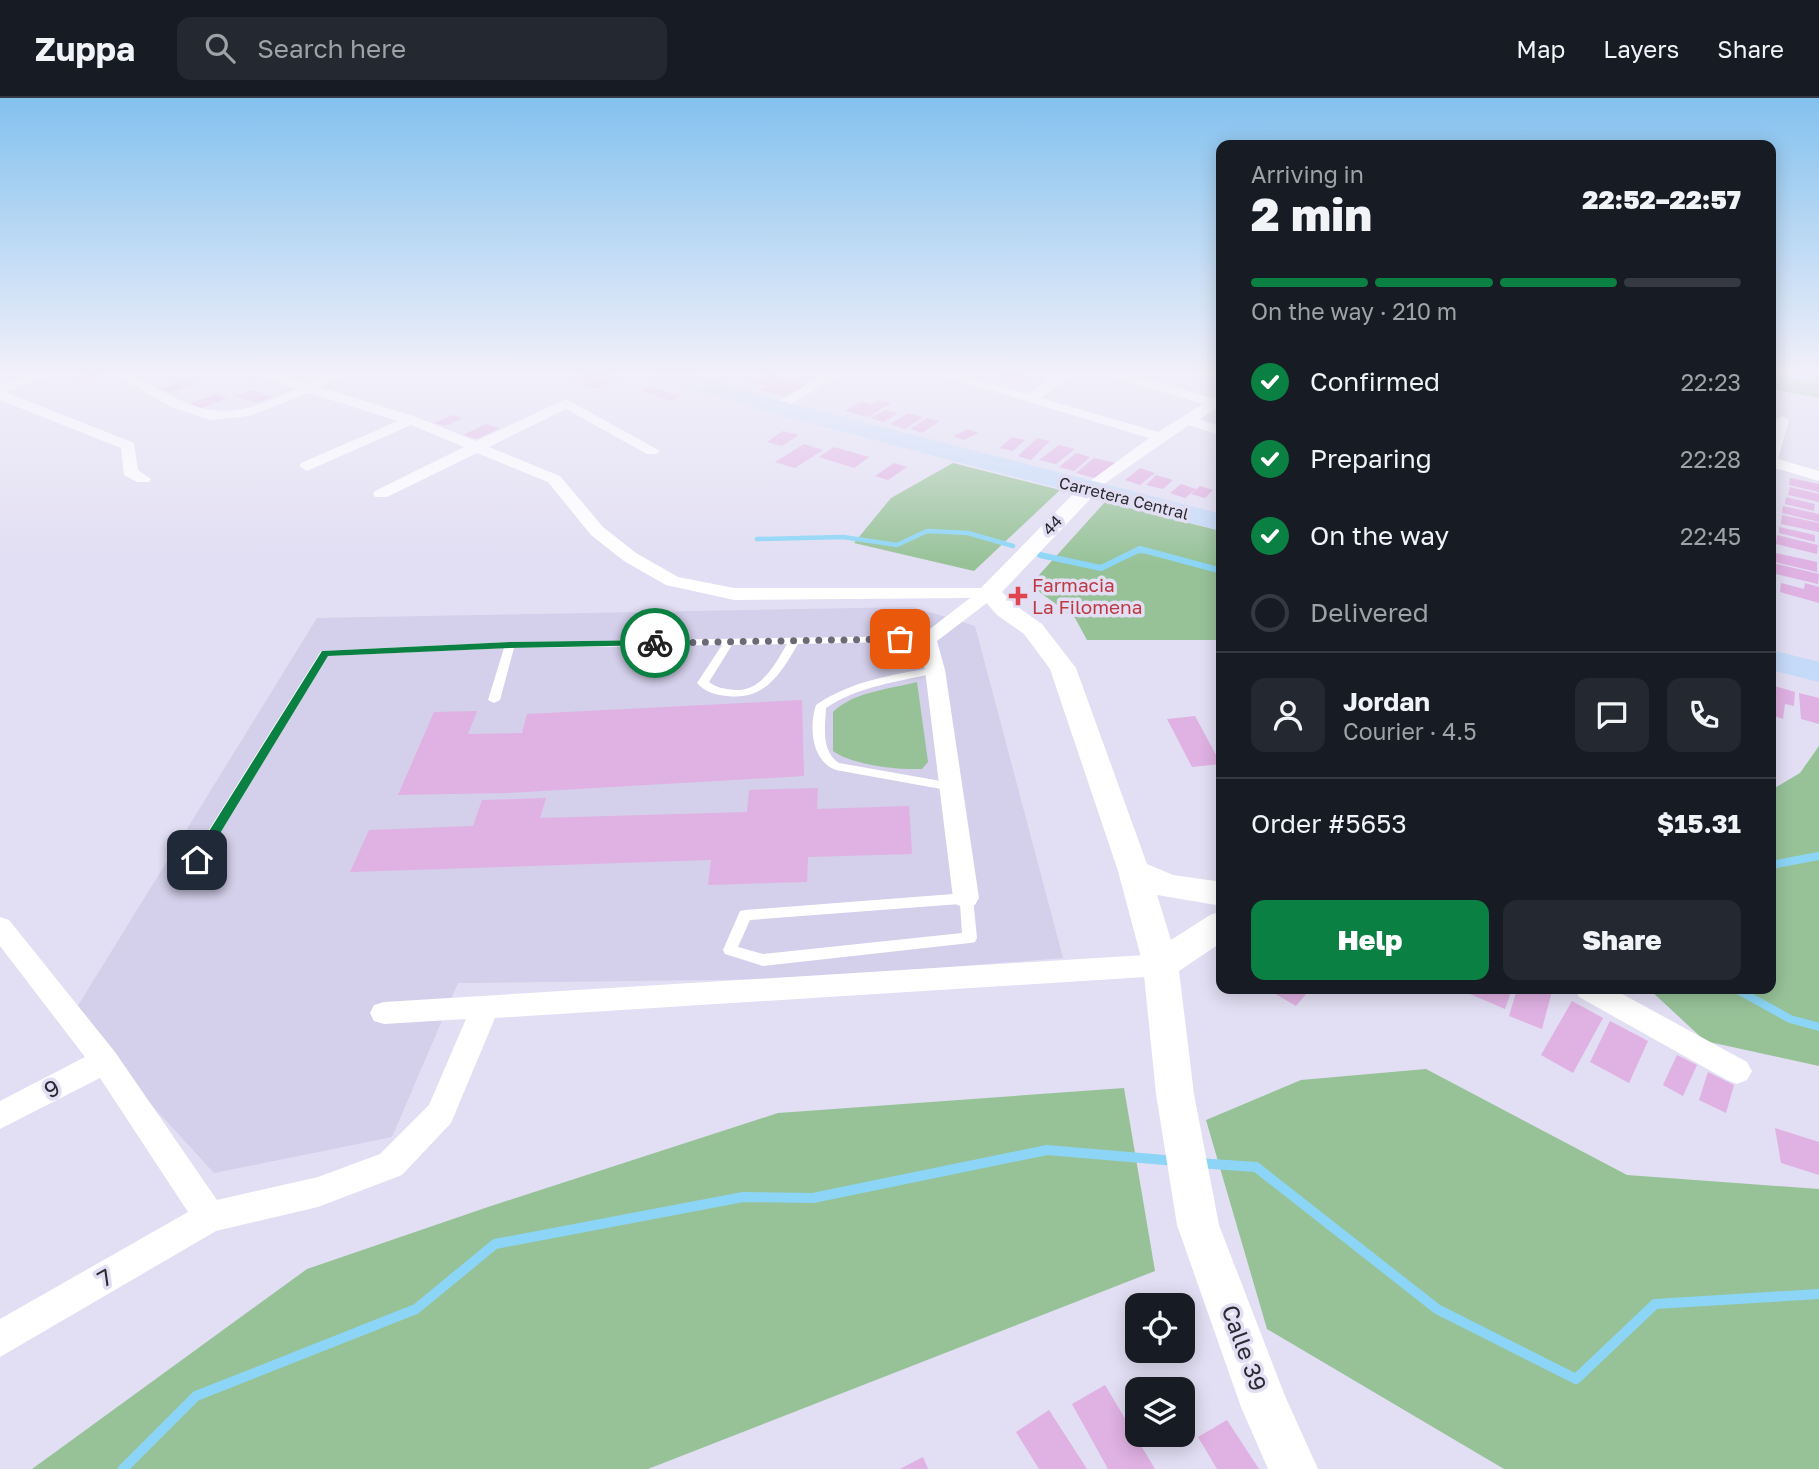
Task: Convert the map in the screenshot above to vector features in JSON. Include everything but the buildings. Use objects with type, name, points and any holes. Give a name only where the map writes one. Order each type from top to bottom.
[{"type":"highway","name":"Carretera Central","points":[[886,436],[1216,521]]},
{"type":"highway","points":[[1776,661],[1819,672]]},
{"type":"street","points":[[104,436],[130,446],[130,472],[143,479]]},
{"type":"street","points":[[307,466],[373,436]]},
{"type":"street","points":[[453,436],[555,479],[597,531],[630,557],[672,581],[734,594],[989,592]]},
{"type":"street","points":[[381,494],[499,436]]},
{"type":"street","points":[[625,436],[652,451]]},
{"type":"street","name":"44","points":[[927,639],[989,592],[1088,489],[1160,437]]},
{"type":"street","points":[[1776,462],[1819,475]]},
{"type":"street","name":"Calle 39","points":[[989,592],[1006,610],[1033,629],[1063,668],[1134,871],[1161,965],[1175,1094],[1198,1225],[1265,1407],[1293,1469]]},
{"type":"street","points":[[927,639],[935,670],[966,898]]},
{"type":"street","points":[[1134,871],[1168,886],[1216,893]]},
{"type":"street","points":[[0,926],[105,1061],[210,1217]]},
{"type":"street","points":[[384,1013],[1161,965],[1216,928]]},
{"type":"street","points":[[1598,994],[1737,1071]]},
{"type":"street","name":"7","points":[[0,1339],[210,1217],[318,1192],[391,1165],[440,1114],[485,1007]]},
{"type":"street","name":"9","points":[[0,1116],[105,1061]]},
{"type":"lane","points":[[197,860],[325,653],[510,645],[927,639]]},
{"type":"lane","points":[[729,642],[703,682],[710,690],[734,694],[762,688],[772,678],[794,641]]},
{"type":"lane","points":[[494,700],[510,645]]},
{"type":"lane","points":[[935,670],[851,688],[832,697],[820,707],[821,753],[827,762],[836,766],[952,787]]},
{"type":"lane","points":[[966,898],[970,938],[763,960],[730,950],[745,915],[966,898]]},
{"type":"shaded area","points":[[913,607],[975,626],[1063,958],[794,979],[458,983],[392,1137],[214,1173],[71,1017],[317,618]]},
{"type":"green space","points":[[953,463],[1060,490],[974,571],[854,543],[891,498]]},
{"type":"green space","points":[[1105,502],[1216,530],[1216,640],[1087,640],[1075,618],[1030,585]]},
{"type":"green space","points":[[917,682],[928,762],[922,769],[901,769],[863,763],[833,751],[833,712],[841,705],[884,689]]},
{"type":"green space","points":[[1819,746],[1819,1066],[1705,1041],[1654,994],[1776,994],[1776,787],[1800,773]]},
{"type":"green space","points":[[1426,1069],[1627,1175],[1819,1189],[1819,1469],[1504,1469],[1267,1329],[1206,1120],[1301,1080]]},
{"type":"green space","points":[[1124,1088],[1155,1271],[648,1469],[32,1469],[307,1269],[778,1113]]},
{"type":"waterway","points":[[757,539],[843,537],[897,545],[927,531],[968,533],[1013,546]]},
{"type":"waterway","points":[[1040,555],[1101,568],[1140,549],[1216,569]]},
{"type":"waterway","points":[[1136,551],[1147,551]]},
{"type":"waterway","points":[[1776,864],[1819,856]]},
{"type":"waterway","points":[[1745,994],[1790,1019],[1819,1027]]},
{"type":"waterway","points":[[123,1469],[196,1396],[416,1309],[495,1244],[743,1197],[813,1198],[1047,1150],[1176,1161]]},
{"type":"waterway","points":[[1198,1163],[1256,1167],[1437,1309],[1576,1379],[1655,1304],[1819,1294]]},
{"type":"way so far","points":[[655,643],[900,639]]},
{"type":"place","name":"Farmacia La Filomena","points":[[1018,596]]},
{"type":"route","points":[[197,860],[325,653],[510,645],[655,643]]}]
